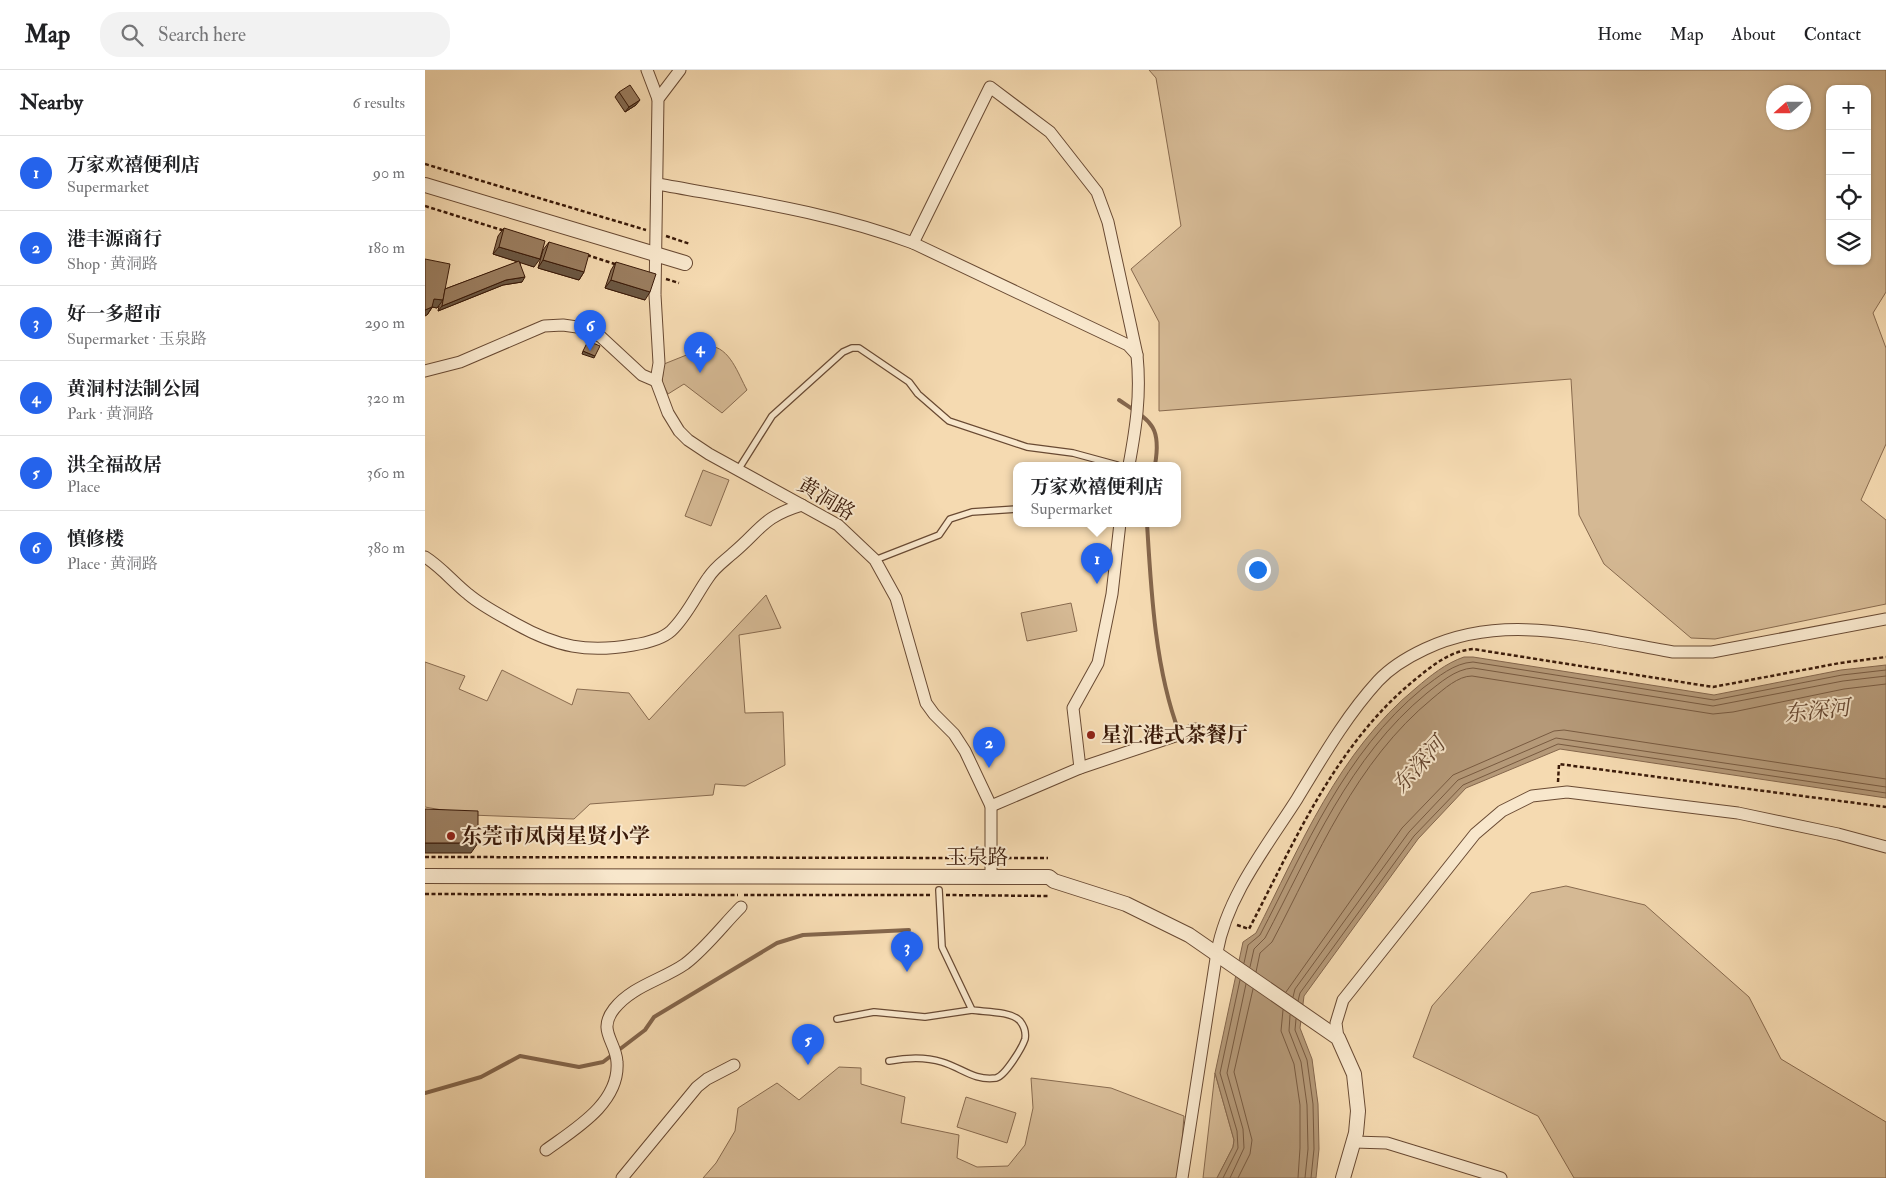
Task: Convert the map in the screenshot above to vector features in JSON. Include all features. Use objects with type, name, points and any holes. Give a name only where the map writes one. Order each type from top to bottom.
[{"type":"street","points":[[647,70],[658,98]]},
{"type":"street","points":[[658,98],[680,70]]},
{"type":"street","points":[[913,243],[989,87],[1050,132],[1097,192],[1108,222],[1137,355],[1139,411],[1130,462]]},
{"type":"street","name":"黄洞路","points":[[658,98],[655,296],[659,363],[656,382],[669,413],[679,431],[709,454],[838,525],[875,560],[886,576],[899,605],[911,643],[920,687],[926,703],[954,734],[965,750],[991,806],[991,877]]},
{"type":"street","points":[[658,184],[816,213],[913,243],[1128,345],[1137,355]]},
{"type":"street","points":[[425,185],[685,264]]},
{"type":"street","points":[[425,371],[460,362],[544,326],[563,325],[584,328],[601,337],[643,375],[656,382]]},
{"type":"street","points":[[425,557],[435,563],[468,595],[518,625],[560,644],[583,649],[612,649],[642,644],[666,635],[678,624],[717,565],[733,554],[764,522],[780,512],[802,506]]},
{"type":"street","points":[[1081,768],[1073,708],[1098,663],[1112,594],[1120,527]]},
{"type":"street","points":[[1182,1178],[1217,952],[1225,921],[1237,898],[1335,737],[1379,680],[1402,661],[1417,652],[1469,632],[1512,628],[1538,630],[1673,652],[1694,653],[1742,647],[1886,618]]},
{"type":"street","points":[[991,806],[1081,768],[1196,729]]},
{"type":"street","points":[[1338,1038],[1336,1023],[1343,1000],[1463,847],[1487,822],[1502,811],[1532,796],[1567,792],[1738,813],[1838,834],[1886,847]]},
{"type":"street","name":"玉泉路","points":[[425,876],[1049,877],[1054,881],[1134,908],[1189,935],[1217,952],[1338,1038],[1354,1074],[1358,1111],[1355,1142],[1343,1178]]},
{"type":"street","points":[[547,1150],[591,1117],[615,1082],[617,1060],[606,1030],[608,1020],[622,1000],[684,964],[741,907]]},
{"type":"street","points":[[622,1178],[697,1087],[707,1079],[734,1065]]},
{"type":"street","points":[[1355,1142],[1387,1143],[1501,1178]]},
{"type":"lane","points":[[738,470],[772,416],[843,352],[852,348],[859,348],[909,382],[918,394],[949,421],[1027,447],[1073,453],[1106,462]]},
{"type":"lane","points":[[875,560],[939,535],[950,519],[972,512],[1013,509]]},
{"type":"lane","points":[[939,890],[942,947],[972,1010]]},
{"type":"lane","points":[[837,1019],[874,1012],[925,1017],[972,1010],[1009,1016],[1019,1020],[1025,1030],[1025,1039],[1006,1072],[998,1078],[974,1077],[942,1062],[906,1058],[889,1061]]},
{"type":"path","points":[[425,164],[653,232]]},
{"type":"path","points":[[425,206],[510,232]]},
{"type":"path","points":[[662,235],[691,244]]},
{"type":"path","points":[[585,255],[622,266]]},
{"type":"path","points":[[660,278],[679,283]]},
{"type":"path","points":[[1235,924],[1249,929],[1327,780],[1356,738],[1406,686],[1453,653],[1473,649],[1713,687],[1840,663],[1886,657]]},
{"type":"path","points":[[1558,782],[1559,764],[1886,807]]},
{"type":"path","points":[[425,857],[989,858]]},
{"type":"path","points":[[999,858],[1049,858]]},
{"type":"shaded area","points":[[1149,70],[1886,70],[1886,292],[1873,313],[1886,348],[1886,444],[1861,500],[1886,520],[1886,604],[1715,639],[1691,638],[1604,564],[1579,515],[1571,379],[1159,411],[1159,322],[1131,269],[1181,226],[1156,78]]},
{"type":"shaded area","points":[[709,346],[723,351],[728,356],[737,369],[747,390],[722,413],[684,384],[668,394],[662,382],[664,364]]},
{"type":"shaded area","points":[[703,470],[729,480],[711,526],[685,516]]},
{"type":"shaded area","points":[[766,595],[781,628],[739,635],[745,713],[783,712],[785,765],[745,786],[715,784],[713,795],[590,804],[574,819],[471,815],[425,807],[425,662],[465,676],[459,689],[487,701],[502,670],[572,705],[577,689],[629,693],[649,720]]},
{"type":"shaded area","points":[[1071,603],[1077,631],[1027,641],[1021,613]]},
{"type":"shaded area","points":[[1566,886],[1645,905],[1749,997],[1781,1059],[1886,1122],[1886,1178],[1574,1178],[1538,1116],[1413,1057],[1432,1006],[1531,893]]},
{"type":"shaded area","points":[[839,1067],[861,1068],[861,1084],[905,1097],[901,1123],[959,1135],[957,1158],[977,1167],[1008,1166],[1025,1145],[1033,1108],[1031,1078],[1111,1088],[1184,1116],[1179,1178],[703,1178],[716,1163],[735,1131],[738,1108],[777,1083],[799,1100]]},
{"type":"shaded area","points":[[1215,1073],[1234,1140],[1233,1147],[1217,1178],[1203,1178]]},
{"type":"shaded area","points":[[966,1097],[1016,1113],[1007,1143],[957,1127]]},
{"type":"water","name":"东深河","points":[[1464,657],[1714,695],[1841,670],[1886,665],[1886,798],[1560,749],[1466,788],[1418,839],[1304,996],[1300,1028],[1312,1059],[1318,1104],[1319,1149],[1316,1178],[1217,1178],[1233,1147],[1234,1140],[1215,1073],[1243,942],[1256,933],[1324,801],[1343,770],[1365,741],[1389,713],[1421,683],[1445,666]]},
{"type":"building","points":[[630,85],[640,100],[629,107],[619,92]]},
{"type":"building","points":[[504,228],[545,241],[540,259],[499,247]]},
{"type":"building","points":[[549,242],[589,254],[584,272],[543,260]]},
{"type":"building","points":[[425,259],[450,264],[443,300],[434,299],[432,307],[425,310]]},
{"type":"building","points":[[519,261],[525,277],[506,280],[442,306],[445,289]]},
{"type":"building","points":[[616,262],[656,274],[650,292],[611,280]]},
{"type":"building","points":[[588,341],[600,346],[595,356],[583,351]]},
{"type":"building","name":"东莞市凤岗星贤小学","points":[[425,809],[478,811],[478,843],[425,843]]},
{"type":"waterway","points":[[1119,400],[1139,413],[1151,425],[1157,441],[1155,462]]},
{"type":"waterway","points":[[1147,527],[1155,629],[1159,656],[1164,682],[1179,732]]},
{"type":"waterway","points":[[425,1093],[481,1077],[520,1056],[579,1067],[603,1062],[645,1030],[654,1017],[777,943],[803,935],[909,930]]},
{"type":"place","name":"慎修楼","points":[[590,351]]},
{"type":"place","name":"黄洞村法制公园","points":[[700,373]]},
{"type":"place","name":"万家欢禧便利店","points":[[1097,584]]},
{"type":"place","name":"星汇港式茶餐厅","points":[[1091,735]]},
{"type":"place","name":"港丰源商行","points":[[989,768]]},
{"type":"place","name":"东莞市凤岗星贤小学","points":[[451,836]]},
{"type":"place","name":"好一多超市","points":[[907,972]]},
{"type":"place","name":"洪全福故居","points":[[808,1065]]}]
